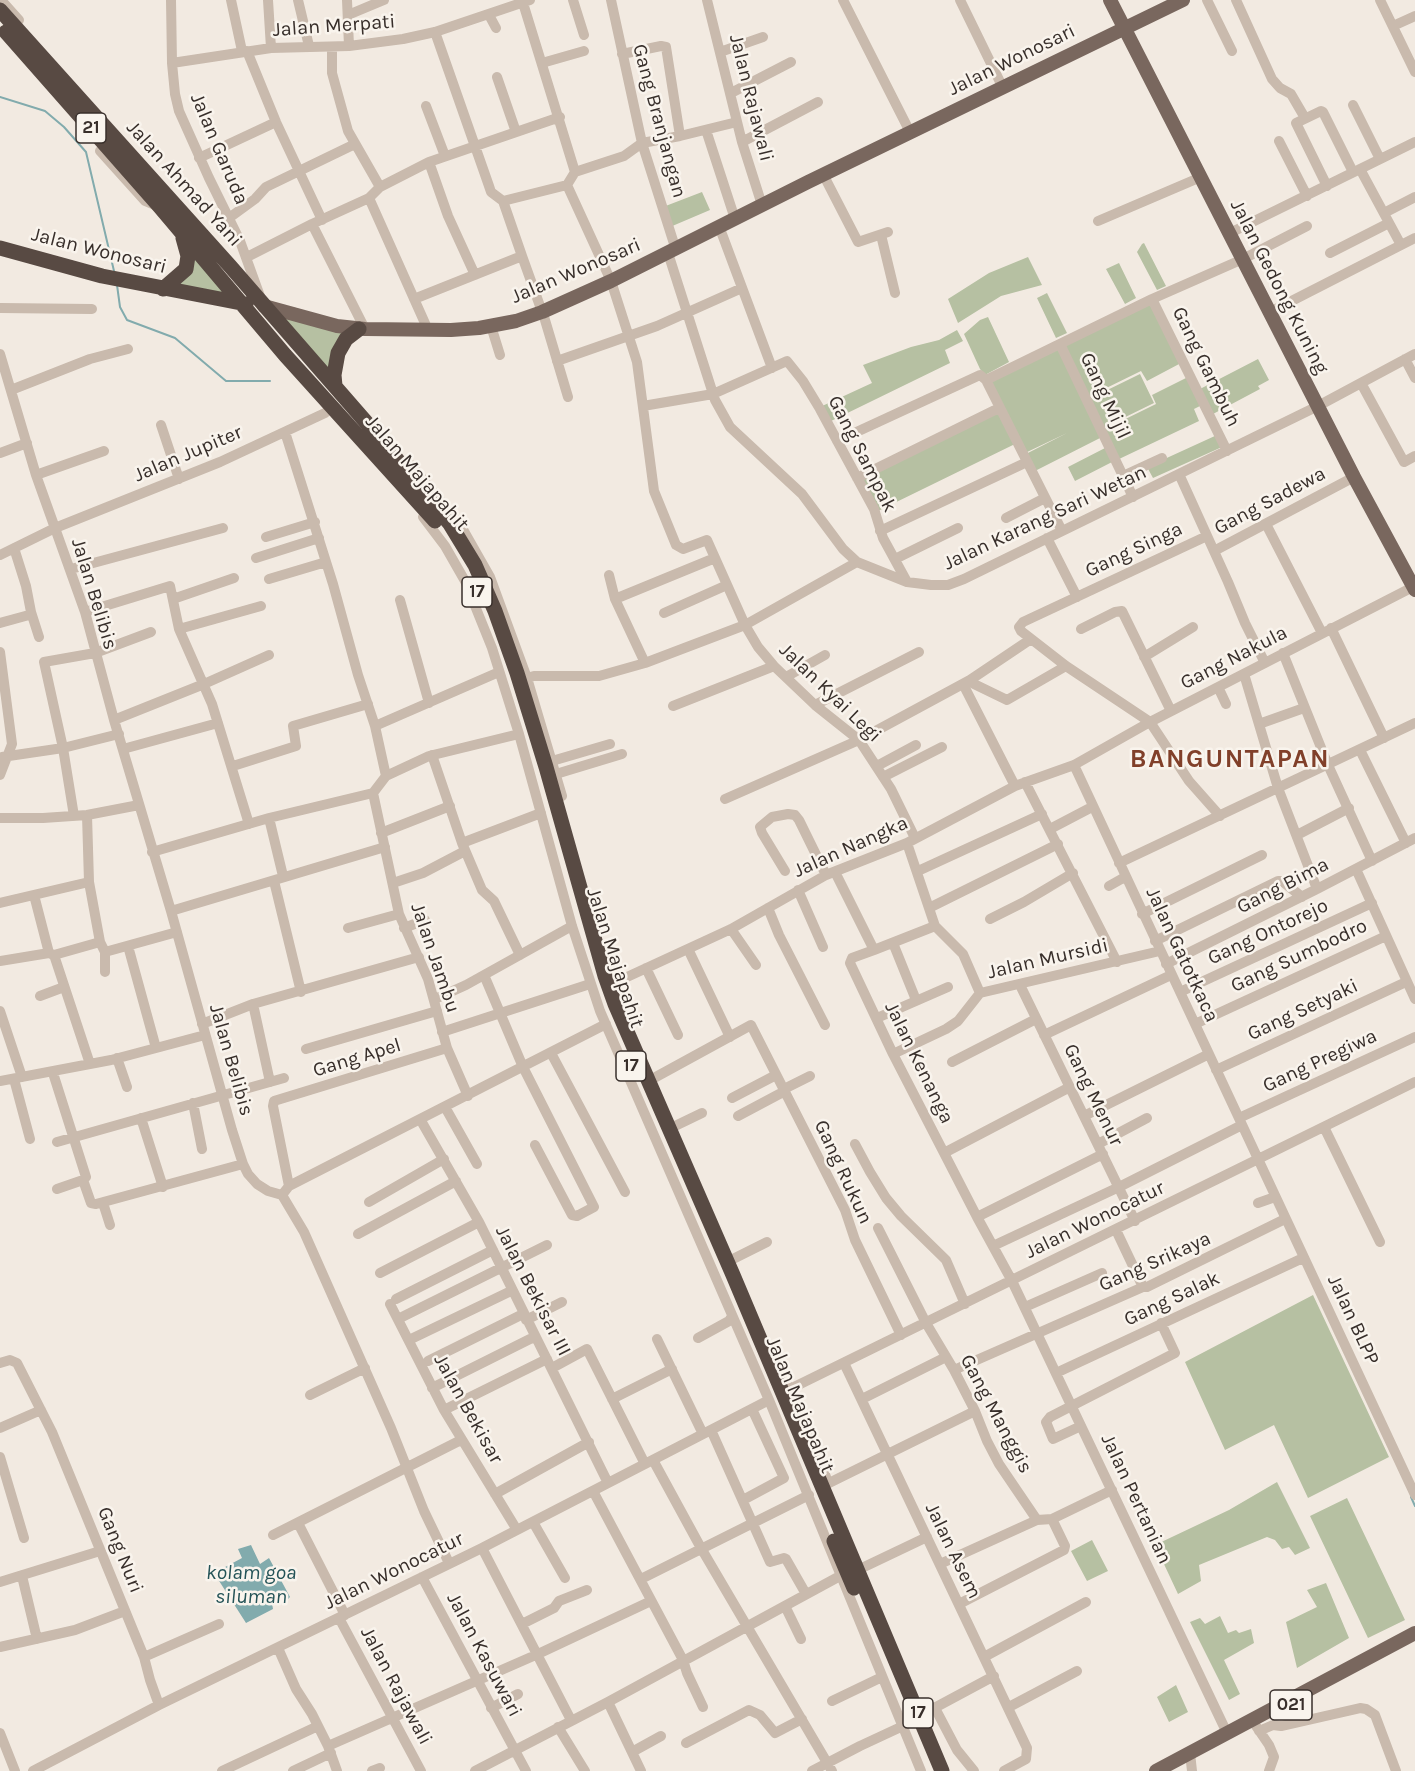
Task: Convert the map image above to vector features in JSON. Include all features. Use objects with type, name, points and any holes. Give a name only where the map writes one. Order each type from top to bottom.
[{"type":"highway","name":"Jalan Ahmad Yani","points":[[2,3],[162,201],[181,232],[241,303]]},
{"type":"highway","name":"Jalan Ahmad Yani","points":[[0,25],[162,201],[229,264],[264,306]]},
{"type":"highway","name":"21","points":[[163,289],[183,274],[188,265],[188,256],[181,232]]},
{"type":"highway","name":"Jalan Wonosari","points":[[0,248],[102,276],[264,306]]},
{"type":"highway","name":"Jalan Majapahit","points":[[241,303],[332,407],[371,440]]},
{"type":"highway","name":"Jalan Majapahit","points":[[264,306],[335,387],[371,440],[446,535],[474,584],[548,768],[585,894],[605,976],[615,1004],[696,1183],[724,1257],[729,1278],[840,1568],[932,1771]]},
{"type":"highway","points":[[335,387],[335,364],[338,353],[346,339],[362,329]]},
{"type":"highway","name":"Jalan Majapahit","points":[[548,768],[593,972],[606,1009],[724,1257]]},
{"type":"highway","name":"Jalan Majapahit","points":[[729,1278],[942,1771]]},
{"type":"main road","name":"Jalan Gedong Kuning","points":[[1110,0],[1354,477],[1414,588]]},
{"type":"main road","name":"Jalan Wonosari","points":[[264,306],[337,326],[362,329],[428,330],[491,326],[516,321],[542,312],[672,252],[719,226],[1183,0]]},
{"type":"main road","name":"021","points":[[1156,1771],[1191,1761],[1227,1733],[1415,1633]]},
{"type":"main road","name":"021","points":[[1168,1771],[1257,1727],[1415,1639]]},
{"type":"street","name":"Jalan Garuda","points":[[171,0],[172,63],[179,111],[247,257],[264,306]]},
{"type":"street","points":[[231,0],[244,51],[298,171],[362,329]]},
{"type":"street","points":[[268,0],[271,48]]},
{"type":"street","points":[[298,0],[309,46]]},
{"type":"street","points":[[347,0],[349,46]]},
{"type":"street","points":[[348,15],[384,0]]},
{"type":"street","points":[[573,0],[584,35]]},
{"type":"street","name":"Gang Branjangan","points":[[611,0],[642,143],[672,252]]},
{"type":"street","name":"Jalan Rajawali","points":[[707,0],[742,142],[762,206]]},
{"type":"street","points":[[843,0],[910,132]]},
{"type":"street","points":[[960,0],[1004,88]]},
{"type":"street","points":[[1207,0],[1232,51]]},
{"type":"street","points":[[1236,0],[1272,79],[1280,88],[1291,94],[1327,186]]},
{"type":"street","points":[[1380,0],[1415,72]]},
{"type":"street","name":"Jalan Merpati","points":[[172,63],[271,48],[349,46],[403,39],[435,32],[489,15],[501,5],[527,1]]},
{"type":"street","points":[[527,1],[542,63],[575,172]]},
{"type":"street","points":[[489,15],[496,28]]},
{"type":"street","points":[[1393,26],[1415,16]]},
{"type":"street","points":[[435,32],[491,192],[503,201],[542,312],[568,397]]},
{"type":"street","points":[[0,36],[145,201],[151,205],[162,201]]},
{"type":"street","points":[[720,52],[763,37]]},
{"type":"street","points":[[332,47],[332,73],[348,131],[380,187]]},
{"type":"street","points":[[622,54],[666,47],[680,136]]},
{"type":"street","points":[[542,63],[584,51]]},
{"type":"street","points":[[731,93],[791,62]]},
{"type":"street","points":[[497,77],[516,132]]},
{"type":"street","points":[[742,142],[818,102]]},
{"type":"street","points":[[1353,105],[1380,159]]},
{"type":"street","points":[[426,106],[445,156]]},
{"type":"street","points":[[1301,120],[1323,112],[1401,245]]},
{"type":"street","points":[[247,257],[369,198],[380,187],[429,162],[560,117]]},
{"type":"street","points":[[199,158],[276,122]]},
{"type":"street","points":[[503,201],[567,185],[575,172],[624,156],[642,143],[737,122]]},
{"type":"street","points":[[706,130],[735,219]]},
{"type":"street","points":[[1279,141],[1307,196]]},
{"type":"street","points":[[229,218],[255,199],[266,187],[355,144]]},
{"type":"street","points":[[1230,233],[1380,159],[1414,147]]},
{"type":"street","points":[[429,162],[448,216],[475,275]]},
{"type":"street","points":[[824,176],[857,241],[861,242],[884,233],[895,293]]},
{"type":"street","points":[[1098,221],[1201,177]]},
{"type":"street","points":[[567,185],[611,281],[639,371],[643,406],[712,394],[772,368],[719,226]]},
{"type":"street","points":[[1330,253],[1415,197]]},
{"type":"street","points":[[369,198],[428,330]]},
{"type":"street","points":[[986,380],[1152,299],[1243,259],[1307,226]]},
{"type":"street","points":[[1270,312],[1415,238]]},
{"type":"street","name":"Jalan Karang Sari Wetan","points":[[672,252],[687,313],[712,394],[725,420],[802,494],[843,549],[857,562],[907,582],[931,585],[952,584],[1318,406],[1410,357]]},
{"type":"street","points":[[414,299],[522,256]]},
{"type":"street","points":[[557,361],[629,336],[742,288]]},
{"type":"street","name":"Gang Gambuh","points":[[1152,299],[1227,451]]},
{"type":"street","points":[[0,308],[92,309]]},
{"type":"street","points":[[491,326],[500,356]]},
{"type":"street","name":"Gang Mijil","points":[[1060,344],[1133,496]]},
{"type":"street","points":[[11,390],[90,359],[128,349]]},
{"type":"street","name":"Jalan Belibis","points":[[0,354],[36,475],[85,612],[94,653],[243,1164],[257,1184],[268,1191],[286,1191]]},
{"type":"street","points":[[1410,357],[1415,378]]},
{"type":"street","name":"Gang Sampak","points":[[772,368],[784,361],[790,364],[803,381],[877,516],[880,531],[907,582]]},
{"type":"street","points":[[837,441],[979,374],[986,380],[1062,531]]},
{"type":"street","points":[[1361,383],[1404,462],[1415,456]]},
{"type":"street","name":"Jalan Kyai Legi","points":[[643,406],[655,496],[676,545],[683,549],[707,540],[745,625],[758,647],[774,666],[815,705],[859,740],[877,766],[911,841],[935,926]]},
{"type":"street","name":"Jalan Jupiter","points":[[0,555],[55,528],[179,479],[285,432],[326,413],[332,407]]},
{"type":"street","points":[[857,478],[999,408]]},
{"type":"street","points":[[161,425],[179,479]]},
{"type":"street","points":[[285,432],[320,538],[375,726],[386,776]]},
{"type":"street","points":[[548,768],[527,678],[490,577],[470,540],[414,469],[390,442],[371,440],[382,470],[445,546],[465,581],[500,672],[590,984],[840,1568],[921,1771]]},
{"type":"street","points":[[0,453],[27,443]]},
{"type":"street","points":[[36,475],[104,451]]},
{"type":"street","points":[[1123,476],[1162,458]]},
{"type":"street","points":[[880,531],[1027,462]]},
{"type":"street","name":"Gang Sadewa","points":[[1179,474],[1214,551],[1354,477]]},
{"type":"street","points":[[1006,518],[1045,498]]},
{"type":"street","points":[[266,537],[315,522]]},
{"type":"street","points":[[1266,524],[1327,630],[1384,738]]},
{"type":"street","points":[[71,569],[223,528]]},
{"type":"street","points":[[895,558],[958,528]]},
{"type":"street","name":"Gang Singa","points":[[1031,639],[1020,629],[1020,624],[1207,536]]},
{"type":"street","points":[[256,558],[320,538]]},
{"type":"street","points":[[1047,538],[1077,597]]},
{"type":"street","points":[[14,548],[39,637]]},
{"type":"street","points":[[1214,551],[1265,663]]},
{"type":"street","points":[[615,599],[715,558]]},
{"type":"street","points":[[269,579],[326,562]]},
{"type":"street","points":[[527,678],[534,676],[599,676],[645,663],[745,625],[857,562]]},
{"type":"street","points":[[609,575],[615,599],[645,663]]},
{"type":"street","points":[[173,599],[234,578]]},
{"type":"street","points":[[664,613],[727,585]]},
{"type":"street","points":[[85,612],[170,586],[179,629],[204,684],[233,766],[249,824]]},
{"type":"street","name":"Gang Nakula","points":[[1074,765],[1171,711],[1327,630],[1414,588]]},
{"type":"street","points":[[400,600],[429,703]]},
{"type":"street","points":[[179,629],[261,606]]},
{"type":"street","points":[[1081,629],[1115,612],[1122,611],[1171,711]]},
{"type":"street","points":[[0,622],[29,615],[32,612]]},
{"type":"street","points":[[1144,657],[1192,627]]},
{"type":"street","points":[[75,816],[44,662],[94,653],[151,632]]},
{"type":"street","points":[[725,799],[859,740],[966,682],[1031,639],[1066,666],[1150,722],[1189,781],[1220,816]]},
{"type":"street","points":[[0,652],[12,744],[4,757],[0,775]]},
{"type":"street","points":[[815,705],[919,652]]},
{"type":"street","points":[[1283,653],[1328,765],[1372,861]]},
{"type":"street","points":[[114,720],[269,655]]},
{"type":"street","points":[[786,677],[825,656]]},
{"type":"street","points":[[673,706],[774,666]]},
{"type":"street","points":[[966,682],[1007,700],[1066,666]]},
{"type":"street","points":[[375,726],[500,672]]},
{"type":"street","points":[[1244,674],[1278,788],[1317,890]]},
{"type":"street","points":[[966,682],[1020,784],[1042,814],[1117,962]]},
{"type":"street","points":[[1218,687],[1226,704]]},
{"type":"street","points":[[233,766],[296,746],[293,726],[368,704]]},
{"type":"street","points":[[1259,724],[1304,708]]},
{"type":"street","points":[[123,749],[218,723]]},
{"type":"street","points":[[1119,863],[1415,723]]},
{"type":"street","points":[[4,757],[63,748],[119,734]]},
{"type":"street","points":[[152,852],[269,818],[373,793],[386,776],[432,755],[519,734]]},
{"type":"street","points":[[548,768],[610,744]]},
{"type":"street","points":[[877,766],[916,745]]},
{"type":"street","points":[[883,777],[942,747]]},
{"type":"street","points":[[1360,750],[1410,840]]},
{"type":"street","points":[[548,768],[622,754]]},
{"type":"street","points":[[432,755],[463,847],[482,890],[494,901],[520,955]]},
{"type":"street","name":"Jalan Nangka","points":[[614,982],[688,950],[830,874],[911,841],[1020,784],[1074,765]]},
{"type":"street","name":"Jalan Gatotkaca","points":[[1074,765],[1241,1121],[1257,1160]]},
{"type":"street","name":"Jalan Jambu","points":[[373,793],[399,914],[435,999],[447,1048],[468,1096]]},
{"type":"street","points":[[0,818],[87,815],[139,805]]},
{"type":"street","points":[[381,833],[450,806]]},
{"type":"street","points":[[1050,829],[1092,807]]},
{"type":"street","points":[[1297,835],[1349,808]]},
{"type":"street","points":[[393,883],[423,873],[463,847],[541,813]]},
{"type":"street","points":[[785,871],[760,827],[772,817],[788,814],[795,815],[799,820],[874,950],[935,926],[963,954],[980,993]]},
{"type":"street","points":[[918,871],[1042,814]]},
{"type":"street","points":[[87,815],[89,882],[103,947],[105,972]]},
{"type":"street","points":[[269,818],[301,992]]},
{"type":"street","name":"Gang Bima","points":[[1166,964],[1317,890],[1410,840]]},
{"type":"street","points":[[929,908],[1058,844]]},
{"type":"street","points":[[171,911],[385,847]]},
{"type":"street","points":[[1142,914],[1262,855]]},
{"type":"street","points":[[1356,869],[1415,998]]},
{"type":"street","points":[[990,919],[1073,873]]},
{"type":"street","points":[[1109,886],[1125,877]]},
{"type":"street","name":"Jalan Mursidi","points":[[893,1054],[958,1021],[980,993],[1117,962],[1158,946],[1278,881],[1282,881],[1302,897]]},
{"type":"street","points":[[0,903],[89,882]]},
{"type":"street","points":[[798,890],[823,946]]},
{"type":"street","points":[[585,894],[614,982],[675,1126],[696,1183]]},
{"type":"street","points":[[34,895],[51,954],[90,1064]]},
{"type":"street","name":"Gang Ontorejo","points":[[1180,992],[1372,903]]},
{"type":"street","points":[[768,908],[779,935],[825,1024]]},
{"type":"street","points":[[348,928],[399,914]]},
{"type":"street","points":[[404,928],[425,920]]},
{"type":"street","points":[[435,999],[484,975],[572,926]]},
{"type":"street","points":[[731,929],[756,965]]},
{"type":"street","points":[[0,961],[103,947],[128,946],[177,932]]},
{"type":"street","name":"Gang Sumbodro","points":[[1195,1024],[1386,936]]},
{"type":"street","points":[[892,943],[916,1000]]},
{"type":"street","points":[[128,946],[156,1048]]},
{"type":"street","points":[[654,1078],[730,1037],[688,950]]},
{"type":"street","name":"Jalan Kenanga","points":[[874,950],[852,958],[850,963],[893,1054],[1012,1281]]},
{"type":"street","points":[[0,1082],[53,1073],[156,1048],[203,1030],[253,1004],[419,957]]},
{"type":"street","points":[[646,968],[678,1035]]},
{"type":"street","points":[[484,975],[524,1067],[594,1208],[577,1216],[572,1215],[535,1146]]},
{"type":"street","points":[[1044,1035],[1172,975]]},
{"type":"street","name":"Gang Setyaki","points":[[1216,1070],[1406,982]]},
{"type":"street","points":[[442,1032],[590,984]]},
{"type":"street","name":"Gang Menur","points":[[1020,985],[1135,1221]]},
{"type":"street","points":[[40,996],[64,987]]},
{"type":"street","points":[[877,1018],[948,987]]},
{"type":"street","points":[[253,1004],[270,1082]]},
{"type":"street","points":[[306,1049],[437,1011]]},
{"type":"street","points":[[1,1016],[18,1078],[30,1139]]},
{"type":"street","points":[[952,1062],[1036,1019]]},
{"type":"street","points":[[449,1563],[424,1512],[365,1368],[316,1257],[293,1212],[286,1191],[420,1119],[606,1024]]},
{"type":"street","name":"Gang Rukun","points":[[730,1037],[751,1025],[845,1210],[855,1240],[901,1335]]},
{"type":"street","name":"Gang Pregiwa","points":[[993,1246],[1119,1187],[1241,1121],[1415,1037]]},
{"type":"street","name":"Gang Apel","points":[[286,1191],[273,1106],[277,1100],[447,1048]]},
{"type":"street","points":[[551,1053],[625,1192]]},
{"type":"street","points":[[1084,1116],[1209,1054]]},
{"type":"street","points":[[117,1058],[127,1087]]},
{"type":"street","points":[[53,1073],[86,1175],[83,1180],[57,1189]]},
{"type":"street","points":[[732,1098],[776,1075]]},
{"type":"street","points":[[738,1116],[810,1076]]},
{"type":"street","points":[[57,1142],[284,1078]]},
{"type":"street","points":[[944,1152],[1070,1087]]},
{"type":"street","name":"Jalan Wonocatur","points":[[790,1389],[1324,1127],[1413,1087]]},
{"type":"street","points":[[193,1103],[202,1149]]},
{"type":"street","points":[[445,1107],[477,1164]]},
{"type":"street","points":[[675,1126],[702,1113]]},
{"type":"street","points":[[141,1118],[163,1187]]},
{"type":"street","points":[[977,1217],[1100,1149],[1147,1118]]},
{"type":"street","name":"Jalan Bekisar III","points":[[420,1119],[479,1222],[511,1291],[550,1364],[608,1483]]},
{"type":"street","points":[[1324,1127],[1380,1242]]},
{"type":"street","points":[[855,1143],[886,1198],[946,1260],[965,1304]]},
{"type":"street","points":[[369,1202],[444,1159]]},
{"type":"street","name":"Jalan BLPP","points":[[1257,1160],[1415,1495]]},
{"type":"street","points":[[83,1180],[91,1203],[103,1203],[243,1164]]},
{"type":"street","points":[[357,1234],[456,1182]]},
{"type":"street","points":[[1258,1203],[1275,1197]]},
{"type":"street","points":[[103,1203],[110,1226]]},
{"type":"street","name":"Gang Srikaya","points":[[954,1370],[1147,1287],[1285,1219]]},
{"type":"street","points":[[380,1273],[479,1222]]},
{"type":"street","name":"Gang Manggis","points":[[878,1228],[926,1323],[954,1370],[999,1464],[1037,1520]]},
{"type":"street","points":[[1116,1230],[1143,1287]]},
{"type":"street","points":[[767,1242],[724,1257],[790,1389],[864,1567],[930,1711],[949,1771]]},
{"type":"street","points":[[398,1319],[547,1245]]},
{"type":"street","name":"Jalan Bekisar","points":[[493,1250],[393,1302],[398,1319],[432,1388],[461,1440],[517,1530]]},
{"type":"street","name":"Gang Salak","points":[[1056,1373],[1304,1258]]},
{"type":"street","points":[[1025,1307],[1102,1273]]},
{"type":"street","name":"Jalan Pertanian","points":[[1012,1281],[1227,1733]]},
{"type":"street","points":[[411,1339],[511,1291]]},
{"type":"street","points":[[428,1361],[562,1302]]},
{"type":"street","points":[[698,1338],[729,1321],[732,1317]]},
{"type":"street","points":[[1082,1426],[1053,1440],[1046,1422],[1050,1417],[1174,1354],[1175,1350],[1161,1323]]},
{"type":"street","points":[[432,1388],[534,1336]]},
{"type":"street","points":[[657,1339],[743,1500],[770,1562],[786,1559],[806,1594]]},
{"type":"street","points":[[444,1410],[587,1349],[612,1399],[829,1767]]},
{"type":"street","points":[[862,1399],[946,1357]]},
{"type":"street","name":"Gang Nuri","points":[[0,1364],[10,1360],[17,1364],[62,1454],[144,1657],[159,1705]]},
{"type":"street","name":"Jalan Asem","points":[[844,1363],[1027,1748],[1026,1759],[1004,1771]]},
{"type":"street","points":[[310,1395],[365,1368]]},
{"type":"street","points":[[612,1399],[672,1369]]},
{"type":"street","name":"Jalan Wonocatur","points":[[33,1771],[159,1705],[482,1548],[769,1400]]},
{"type":"street","points":[[743,1500],[784,1478],[752,1409]]},
{"type":"street","points":[[0,1428],[41,1410]]},
{"type":"street","points":[[829,1483],[975,1412]]},
{"type":"street","points":[[273,1535],[461,1440]]},
{"type":"street","points":[[495,1494],[589,1442]]},
{"type":"street","points":[[0,1457],[3,1475],[24,1538]]},
{"type":"street","points":[[940,1564],[1037,1520],[1052,1519],[1112,1490]]},
{"type":"street","points":[[593,1491],[683,1660],[703,1707]]},
{"type":"street","points":[[640,1579],[809,1495]]},
{"type":"street","points":[[959,1604],[1064,1550],[1065,1546],[1052,1519]]},
{"type":"street","points":[[533,1522],[565,1578]]},
{"type":"street","name":"Jalan Rajawali","points":[[298,1523],[342,1616],[421,1771]]},
{"type":"street","points":[[864,1567],[927,1537]]},
{"type":"street","points":[[482,1548],[571,1720]]},
{"type":"street","points":[[0,1582],[100,1551]]},
{"type":"street","points":[[475,1771],[748,1627],[806,1594],[840,1568]]},
{"type":"street","points":[[22,1576],[37,1639]]},
{"type":"street","name":"Jalan Kasuwari","points":[[422,1577],[526,1771]]},
{"type":"street","points":[[522,1624],[554,1608],[559,1601],[587,1590]]},
{"type":"street","points":[[293,1771],[393,1718],[651,1601]]},
{"type":"street","points":[[984,1657],[1086,1602]]},
{"type":"street","points":[[785,1606],[801,1639]]},
{"type":"street","points":[[0,1647],[75,1630],[125,1611]]},
{"type":"street","points":[[144,1657],[219,1624]]},
{"type":"street","points":[[278,1648],[296,1689],[318,1726],[337,1771]]},
{"type":"street","points":[[1009,1707],[1077,1671]]},
{"type":"street","points":[[930,1711],[994,1676]]},
{"type":"street","points":[[832,1701],[882,1677]]},
{"type":"street","points":[[491,1708],[518,1694]]},
{"type":"street","points":[[608,1702],[641,1771]]},
{"type":"street","points":[[1269,1771],[1274,1757],[1257,1727],[1281,1726],[1360,1708],[1375,1715],[1396,1771]]},
{"type":"street","points":[[686,1743],[749,1710],[760,1715],[775,1732],[802,1719]]},
{"type":"street","points":[[930,1711],[974,1771]]},
{"type":"street","points":[[222,1771],[318,1726]]},
{"type":"street","points":[[558,1726],[585,1771]]},
{"type":"street","points":[[812,1771],[829,1767],[903,1726]]},
{"type":"street","points":[[632,1752],[661,1736]]},
{"type":"street","points":[[1,1737],[15,1771]]},
{"type":"green space","points":[[702,192],[710,210],[670,227],[663,207]]},
{"type":"green space","points":[[1144,243],[1166,286],[1157,290],[1137,252]]},
{"type":"green space","points":[[189,247],[225,294],[173,286]]},
{"type":"green space","points":[[1028,257],[1042,285],[1001,296],[958,323],[948,299],[989,273]]},
{"type":"green space","points":[[1119,263],[1136,298],[1125,304],[1106,269]]},
{"type":"green space","points":[[1047,293],[1067,333],[1056,338],[1037,298]]},
{"type":"green space","points":[[1151,302],[1181,363],[1147,381],[1141,371],[1088,397],[1062,344]]},
{"type":"green space","points":[[272,310],[350,328],[330,376]]},
{"type":"green space","points":[[988,317],[1009,362],[985,375],[964,334],[980,320]]},
{"type":"green space","points":[[957,330],[963,341],[945,350],[950,363],[829,422],[820,407],[872,383],[863,365],[911,347],[939,340]]},
{"type":"green space","points":[[1058,347],[1102,437],[1033,472],[1024,455],[1067,433],[1025,453],[989,381]]},
{"type":"green space","points":[[1258,359],[1269,380],[1258,386],[1260,389],[1213,414],[1200,389]]},
{"type":"green space","points":[[1140,374],[1154,403],[1103,428],[1089,399]]},
{"type":"green space","points":[[1188,377],[1202,405],[1194,409],[1199,421],[1117,460],[1103,430],[1156,404],[1152,395]]},
{"type":"green space","points":[[999,409],[1015,444],[878,511],[861,476]]},
{"type":"green space","points":[[1217,435],[1222,447],[1153,478],[1147,467]]},
{"type":"green space","points":[[1107,447],[1114,461],[1075,481],[1068,467]]},
{"type":"green space","points":[[1313,1295],[1389,1457],[1308,1498],[1274,1425],[1225,1450],[1185,1362]]},
{"type":"green space","points":[[1277,1482],[1310,1548],[1295,1555],[1289,1547],[1282,1549],[1275,1540],[1267,1537],[1199,1565],[1201,1581],[1178,1594],[1155,1545],[1229,1510]]},
{"type":"green space","points":[[1347,1498],[1405,1620],[1368,1638],[1310,1516]]},
{"type":"green space","points":[[1092,1540],[1108,1571],[1087,1581],[1071,1551]]},
{"type":"green space","points":[[1326,1583],[1349,1638],[1297,1668],[1286,1622],[1317,1607],[1307,1590]]},
{"type":"green space","points":[[1220,1616],[1228,1633],[1236,1630],[1239,1633],[1251,1629],[1254,1643],[1224,1660],[1240,1694],[1229,1700],[1190,1622],[1200,1618],[1205,1624]]},
{"type":"green space","points":[[1176,1685],[1188,1712],[1169,1722],[1157,1697]]},
{"type":"water","name":"kolam goa siluman","points":[[251,1545],[260,1564],[269,1558],[290,1597],[288,1599],[284,1591],[271,1598],[273,1609],[246,1623],[214,1573],[242,1558],[238,1549]]},
{"type":"waterway","points":[[0,97],[45,111],[64,127],[86,152],[114,271]]},
{"type":"waterway","points":[[117,285],[120,307],[127,320],[175,338],[226,381],[270,381]]},
{"type":"waterway","points":[[1411,1497],[1415,1506]]},
{"type":"district","name":"BANGUNTAPAN","points":[[1230,760]]}]
